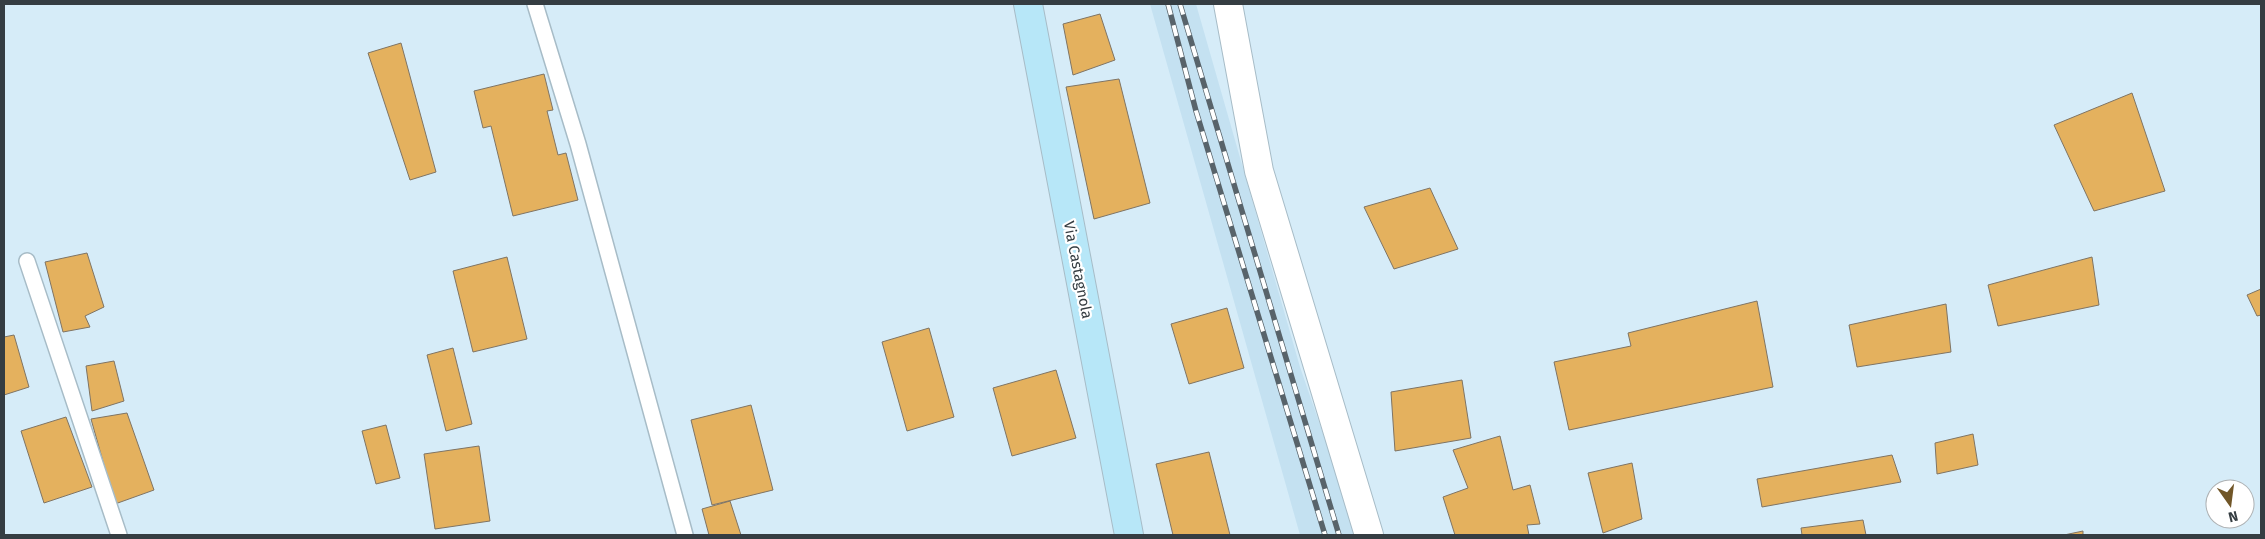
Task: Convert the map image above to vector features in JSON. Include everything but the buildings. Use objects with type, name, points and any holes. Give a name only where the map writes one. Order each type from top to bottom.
[{"type":"main road","name":"Via Castagnola","points":[[1028,4],[1129,535]]},
{"type":"street","points":[[1228,4],[1259,171],[1369,535]]},
{"type":"lane","points":[[535,4],[578,144],[685,535]]},
{"type":"lane","points":[[27,261],[119,535]]},
{"type":"shaded area","points":[[1150,4],[1196,4],[1300,367],[1358,535],[1300,535]]},
{"type":"railway","points":[[1168,4],[1196,111],[1325,535]]},
{"type":"railway","points":[[1180,4],[1339,535]]}]
